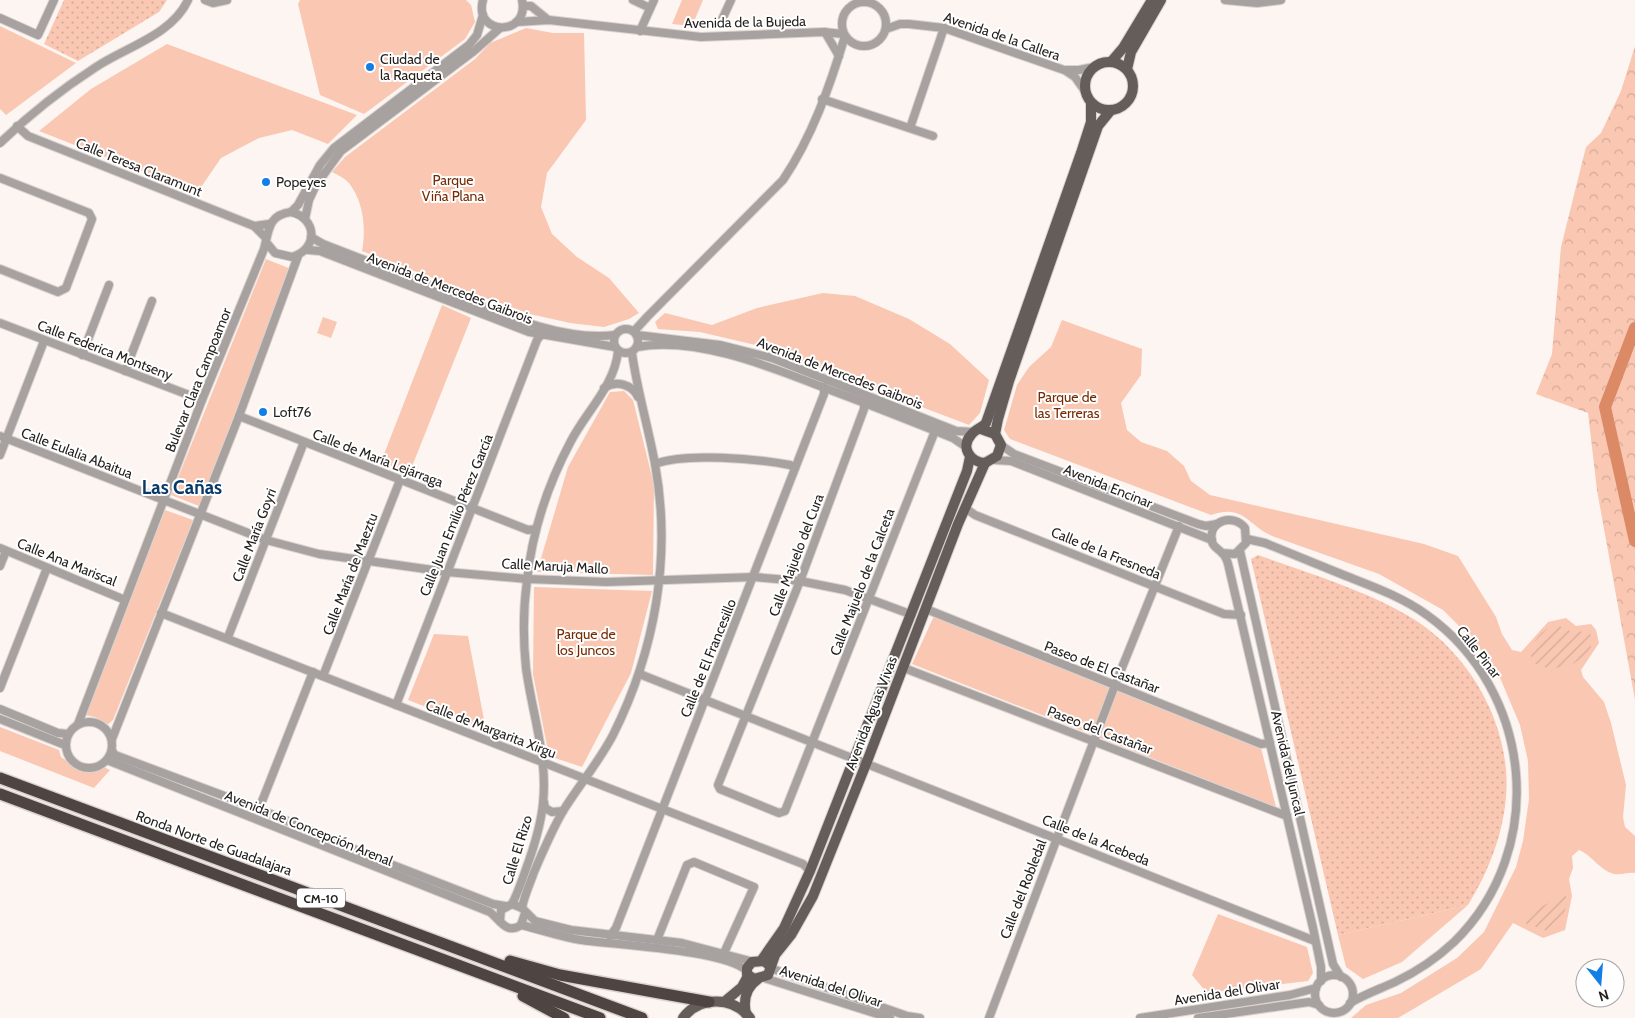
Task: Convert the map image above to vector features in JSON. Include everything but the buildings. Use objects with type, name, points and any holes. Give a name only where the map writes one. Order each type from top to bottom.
[{"type":"highway","name":"Ronda Norte de Guadalajara","points":[[0,778],[642,1018]]},
{"type":"highway","name":"Ronda Norte de Guadalajara","points":[[0,794],[600,1018]]},
{"type":"highway","name":"CM-10","points":[[425,937],[462,945],[560,975],[709,1002]]},
{"type":"highway","name":"CM-10","points":[[393,941],[437,963],[523,996],[564,1018]]},
{"type":"main road","points":[[1006,380],[996,434],[1001,445],[1000,451],[989,461],[968,452],[969,436],[986,423],[1006,380],[1064,212],[1091,122],[1091,103],[1085,91],[1086,78],[1094,67],[1111,62],[1123,48],[1152,0]]},
{"type":"main road","points":[[1064,212],[1098,126],[1111,110],[1126,103],[1132,95],[1133,83],[1127,69],[1131,52],[1161,0]]},
{"type":"main road","points":[[1111,62],[1127,69]]},
{"type":"main road","points":[[1091,103],[1098,108],[1111,110]]},
{"type":"main road","points":[[977,430],[996,434]]},
{"type":"main road","name":"Avenida Aguas Vivas","points":[[764,964],[784,928],[810,870],[855,759],[967,470],[968,452]]},
{"type":"main road","name":"Avenida Aguas Vivas","points":[[764,964],[805,912],[866,764],[965,508],[989,461]]},
{"type":"main road","points":[[748,1016],[745,997],[754,976],[750,964],[764,964]]},
{"type":"main road","points":[[724,1002],[754,976],[764,964]]},
{"type":"main road","name":"CM-10","points":[[683,1018],[698,1005],[709,1002],[724,1002],[733,1005],[748,1016]]},
{"type":"street","points":[[0,18],[38,35],[54,0]]},
{"type":"street","points":[[205,0],[212,3],[227,0]]},
{"type":"street","points":[[633,0],[650,8]]},
{"type":"street","points":[[640,31],[654,0]]},
{"type":"street","points":[[720,24],[731,0],[739,0]]},
{"type":"street","points":[[1225,0],[1257,3],[1281,0]]},
{"type":"street","points":[[481,1],[483,15],[477,35],[469,45],[334,148],[320,165],[298,205],[291,212],[280,215],[269,224],[266,240],[272,251],[281,256],[292,258],[308,250],[311,237],[306,219],[309,200],[316,185],[341,151],[474,51],[500,28],[492,25],[483,15]]},
{"type":"street","points":[[615,335],[634,332],[778,185],[797,158],[822,100],[838,59],[844,35],[842,24],[846,12],[860,1],[877,3],[886,18],[886,30],[873,45],[855,45],[838,59]]},
{"type":"street","points":[[0,143],[17,126],[96,66],[171,22],[188,2]]},
{"type":"street","points":[[518,22],[523,12],[524,2]]},
{"type":"street","name":"Avenida de la Bujeda","points":[[524,2],[549,20]]},
{"type":"street","name":"Avenida de la Callera","points":[[886,18],[900,24],[944,28],[1066,70],[1075,77],[1085,91]]},
{"type":"street","name":"Avenida de la Bujeda","points":[[500,28],[509,27],[518,22],[549,20],[701,37],[824,32],[844,35]]},
{"type":"street","name":"Avenida de la Bujeda","points":[[824,32],[842,24]]},
{"type":"street","name":"Avenida de la Callera","points":[[886,30],[900,24]]},
{"type":"street","points":[[910,128],[944,28]]},
{"type":"street","points":[[824,32],[838,59]]},
{"type":"street","points":[[844,35],[855,45]]},
{"type":"street","name":"Avenida de la Callera","points":[[1066,70],[1094,67]]},
{"type":"street","points":[[822,100],[933,136]]},
{"type":"street","name":"Calle Teresa Claramunt","points":[[17,126],[28,136],[254,226],[266,240]]},
{"type":"street","points":[[0,178],[89,213],[92,218],[66,288],[58,292],[0,269]]},
{"type":"street","points":[[291,212],[306,219]]},
{"type":"street","name":"Calle Teresa Claramunt","points":[[254,226],[269,224]]},
{"type":"street","name":"Avenida de Mercedes Gaibrois","points":[[311,237],[323,244],[531,324],[572,333],[603,336],[615,335]]},
{"type":"street","name":"Bulevar Clara Campoamor","points":[[78,724],[165,501],[202,400],[266,240]]},
{"type":"street","name":"Avenida de Mercedes Gaibrois","points":[[308,250],[320,251],[459,306],[541,335],[617,349],[623,354],[634,350],[667,345],[720,353],[769,366],[953,438],[968,452]]},
{"type":"street","points":[[112,739],[104,727],[91,721],[78,724],[68,734],[65,745],[72,761],[80,767],[96,768],[107,760],[112,751],[112,739],[240,416],[298,256]]},
{"type":"street","points":[[82,355],[109,284]]},
{"type":"street","points":[[125,371],[152,302]]},
{"type":"street","name":"Calle Federica Montseny","points":[[0,323],[202,400]]},
{"type":"street","name":"Avenida de Mercedes Gaibrois","points":[[634,332],[720,345],[772,358],[956,430],[977,430]]},
{"type":"street","name":"Calle El Rizo","points":[[523,910],[540,858],[564,811],[612,736],[640,672],[655,613],[660,581],[660,507],[655,464],[641,403],[634,350],[634,332]]},
{"type":"street","name":"Calle Juan Emilio Pérez García","points":[[396,705],[446,572],[537,340],[541,335]]},
{"type":"street","name":"Calle El Rizo","points":[[564,811],[552,812],[545,808],[543,762],[526,668],[524,606],[536,529],[549,489],[571,440],[604,389],[616,366],[617,349],[615,335]]},
{"type":"street","points":[[0,455],[3,438],[44,341]]},
{"type":"street","points":[[604,389],[611,384],[626,385],[635,391],[641,403]]},
{"type":"street","name":"Calle de El Francesillo","points":[[610,936],[616,928],[754,577],[824,394],[824,387]]},
{"type":"street","name":"Calle Majuelo del Cura","points":[[812,742],[785,811],[779,813],[718,787],[800,581],[864,409],[864,402]]},
{"type":"street","name":"Calle de María Lejárraga","points":[[240,416],[528,530],[536,529]]},
{"type":"street","name":"Calle Majuelo de la Calceta","points":[[812,742],[935,431]]},
{"type":"street","name":"Calle Eulalia Abaitua","points":[[3,438],[200,514]]},
{"type":"street","name":"Calle María Goyri","points":[[228,637],[304,442]]},
{"type":"street","name":"Avenida Encinar","points":[[1001,445],[1014,454],[1190,522],[1206,526],[1218,524]]},
{"type":"street","points":[[655,464],[682,460],[738,459],[790,465],[795,468]]},
{"type":"street","name":"Avenida Encinar","points":[[989,461],[1011,461],[1212,540]]},
{"type":"street","name":"Calle María de Maeztu","points":[[323,676],[400,480]]},
{"type":"street","name":"Calle de la Fresneda","points":[[965,508],[975,515],[1224,614],[1241,615]]},
{"type":"street","name":"Calle Maruja Mallo","points":[[200,514],[266,540],[300,550],[446,572],[527,579],[660,581],[754,577],[800,581],[845,590],[910,614]]},
{"type":"street","points":[[1227,519],[1238,521],[1245,528],[1247,539],[1240,551],[1228,554],[1222,553],[1214,546],[1212,534],[1218,524],[1227,519]]},
{"type":"street","name":"Calle del Robledal","points":[[988,1018],[1115,685],[1179,526]]},
{"type":"street","name":"Calle Pinar","points":[[1247,539],[1265,543],[1377,588],[1404,600],[1427,614],[1447,630],[1481,670],[1504,713],[1511,736],[1517,781],[1514,823],[1505,862],[1482,907],[1454,942],[1418,970],[1350,1003]]},
{"type":"street","points":[[0,566],[3,550]]},
{"type":"street","name":"Calle Ana Mariscal","points":[[3,550],[125,600]]},
{"type":"street","name":"Avenida del Juncal","points":[[1240,551],[1333,964],[1341,977]]},
{"type":"street","name":"Avenida del Juncal","points":[[1222,553],[1230,568],[1321,967],[1318,985]]},
{"type":"street","points":[[0,688],[47,568]]},
{"type":"street","name":"Paseo de El Castañar","points":[[926,609],[1261,744],[1270,743]]},
{"type":"street","name":"Calle de Margarita Xirgu","points":[[161,613],[228,637],[396,705],[586,778],[803,864],[810,870]]},
{"type":"street","name":"Paseo del Castañar","points":[[904,668],[1287,816]]},
{"type":"street","points":[[259,809],[313,672]]},
{"type":"street","name":"Calle de la Acebeda","points":[[640,672],[642,675],[1315,941]]},
{"type":"street","points":[[0,710],[58,733],[68,734]]},
{"type":"street","points":[[0,719],[65,745]]},
{"type":"street","name":"Avenida de Concepción Arenal","points":[[112,751],[115,755],[259,809],[384,862],[493,904],[508,905]]},
{"type":"street","name":"Avenida de Concepción Arenal","points":[[107,760],[490,912],[500,921]]},
{"type":"street","name":"Calle El Rizo","points":[[508,905],[540,830],[544,802]]},
{"type":"street","points":[[657,940],[687,865],[694,862],[754,887],[724,953]]},
{"type":"street","points":[[754,976],[721,960],[680,951],[581,940],[521,926],[513,929],[507,928],[500,921],[501,910],[508,905],[523,910],[535,921],[546,924],[610,936],[657,940],[724,953],[764,964]]},
{"type":"street","points":[[521,926],[523,910]]},
{"type":"street","name":"Avenida del Olivar","points":[[764,964],[907,1016],[920,1018]]},
{"type":"street","name":"Avenida del Olivar","points":[[754,976],[890,1018]]},
{"type":"street","points":[[1352,988],[1350,1003],[1338,1012],[1327,1012],[1319,1005],[1315,997],[1318,985],[1330,976],[1341,977],[1352,988],[1371,992]]},
{"type":"street","name":"Avenida del Olivar","points":[[1140,1018],[1290,995],[1318,985]]},
{"type":"street","name":"Avenida del Olivar","points":[[1198,1018],[1309,1002],[1319,1005]]},
{"type":"green space","points":[[64,0],[167,0],[159,12],[78,61],[44,44]]},
{"type":"green space","name":"Ciudad de la Raqueta","points":[[300,0],[466,0],[471,5],[475,22],[465,39],[364,114],[320,95],[298,4]]},
{"type":"green space","points":[[682,0],[703,0],[692,26],[672,24]]},
{"type":"green space","points":[[0,26],[76,63],[6,115],[0,109]]},
{"type":"green space","name":"Parque Viña Plana","points":[[526,28],[553,33],[584,33],[586,120],[547,173],[541,207],[552,234],[577,257],[609,278],[639,313],[629,319],[604,327],[570,323],[530,314],[362,251],[364,226],[359,201],[349,184],[332,172],[345,157],[475,59],[490,43]]},
{"type":"green space","points":[[167,44],[357,115],[328,144],[292,130],[259,138],[221,158],[197,193],[39,131],[91,89]]},
{"type":"green space","points":[[1635,46],[1635,700],[1597,490],[1588,413],[1536,394],[1552,354],[1561,247],[1586,147],[1601,133],[1621,91]]},
{"type":"green space","points":[[266,259],[291,269],[199,506],[171,495]]},
{"type":"green space","points":[[823,293],[855,296],[909,319],[950,344],[989,380],[980,413],[969,425],[764,347],[700,332],[658,329],[655,322],[665,313],[712,325],[757,308]]},
{"type":"green space","points":[[442,305],[471,318],[409,474],[381,462]]},
{"type":"green space","points":[[323,317],[337,322],[331,338],[317,333]]},
{"type":"green space","name":"Parque de las Terreras","points":[[1062,320],[1142,349],[1141,375],[1121,403],[1127,430],[1141,442],[1167,451],[1184,466],[1191,481],[1210,495],[1424,544],[1458,556],[1496,617],[1502,634],[1512,650],[1521,652],[1548,622],[1566,618],[1576,626],[1591,624],[1596,630],[1599,643],[1581,670],[1583,677],[1604,702],[1611,723],[1626,785],[1623,817],[1625,827],[1635,836],[1635,873],[1610,873],[1579,850],[1572,856],[1573,868],[1569,879],[1572,896],[1565,930],[1543,938],[1513,923],[1481,969],[1398,1018],[1351,1018],[1366,1005],[1401,993],[1457,958],[1484,932],[1516,867],[1523,841],[1529,799],[1528,761],[1520,725],[1498,673],[1474,641],[1443,610],[1379,574],[1272,536],[1238,514],[1222,512],[1211,515],[1010,439],[1004,430],[1017,385],[1029,367],[1051,347]]},
{"type":"green space","points":[[624,391],[633,400],[654,485],[653,575],[537,572],[568,467],[610,392]]},
{"type":"green space","points":[[165,510],[193,520],[113,720],[107,725],[95,717],[85,715]]},
{"type":"green space","points":[[1258,555],[1370,596],[1405,614],[1443,642],[1460,660],[1474,680],[1496,723],[1506,770],[1506,788],[1505,806],[1498,841],[1485,874],[1468,905],[1338,935],[1251,559]]},
{"type":"green space","name":"Parque de los Juncos","points":[[534,587],[652,591],[631,673],[582,767],[549,756],[533,674]]},
{"type":"green space","points":[[934,616],[1261,748],[1276,807],[912,664]]},
{"type":"green space","points":[[1555,624],[1570,631],[1588,632],[1591,635],[1591,647],[1586,654],[1573,664],[1556,668],[1540,666],[1532,662],[1532,649],[1536,639]]},
{"type":"green space","points":[[434,634],[468,636],[486,730],[408,700]]},
{"type":"green space","points":[[0,727],[59,750],[61,757],[81,771],[104,767],[110,770],[94,788],[0,751]]},
{"type":"green space","points":[[1564,894],[1568,899],[1561,925],[1553,933],[1522,922],[1522,918]]},
{"type":"green space","points":[[1468,905],[1402,962],[1363,979],[1346,967],[1338,935]]},
{"type":"green space","points":[[1218,914],[1307,947],[1313,973],[1308,981],[1207,993],[1192,975]]},
{"type":"waterway","points":[[1635,328],[1605,407],[1635,541]]},
{"type":"place","name":"Ciudad de la Raqueta","points":[[370,67]]},
{"type":"place","name":"Popeyes","points":[[266,182]]},
{"type":"place","name":"Loft76","points":[[263,412]]},
{"type":"district","name":"Las Cañas","points":[[182,487]]}]
